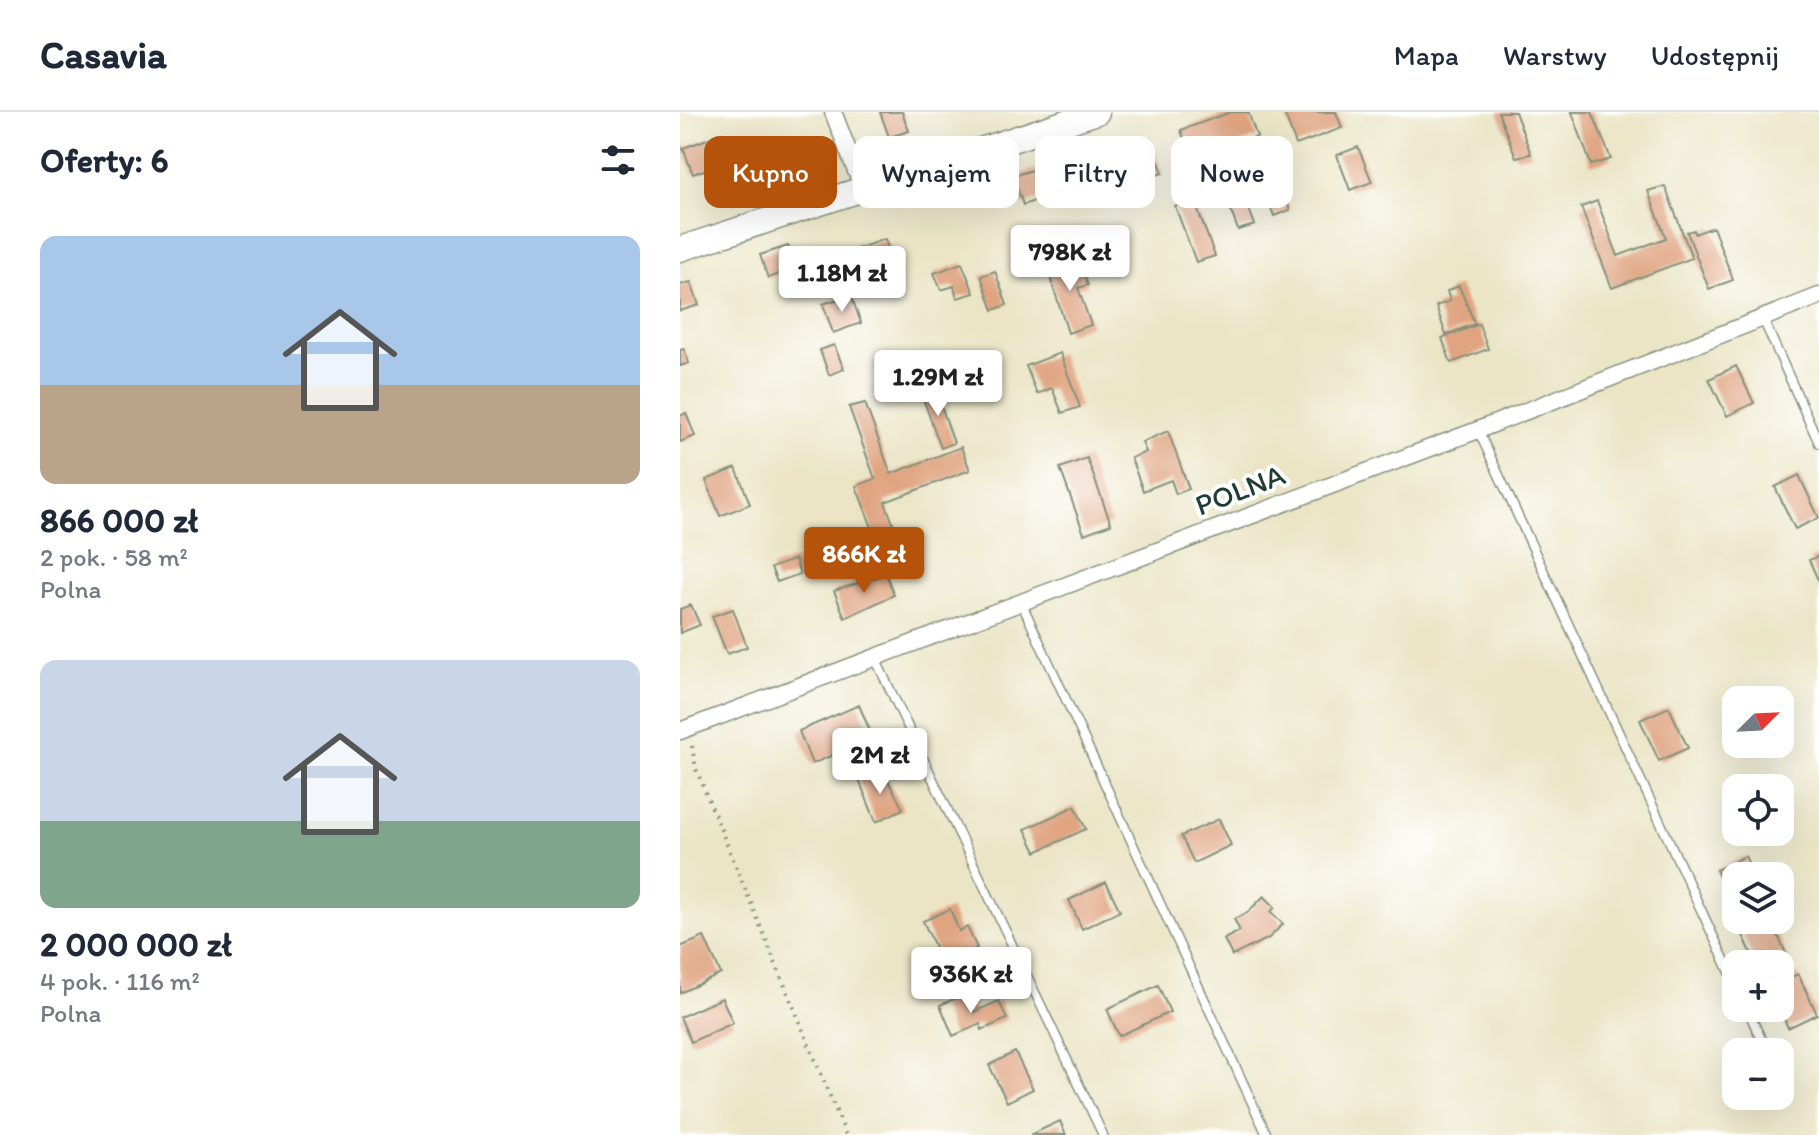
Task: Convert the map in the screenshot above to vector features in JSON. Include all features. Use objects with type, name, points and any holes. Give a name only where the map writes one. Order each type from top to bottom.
[{"type":"street","points":[[833,112],[853,163]]},
{"type":"street","points":[[1019,138],[1097,112]]},
{"type":"street","points":[[680,249],[853,192]]},
{"type":"street","name":"POLNA","points":[[685,729],[874,655],[1478,430],[1819,296]]},
{"type":"lane","points":[[1763,319],[1819,443]]},
{"type":"lane","points":[[1478,430],[1722,955]]},
{"type":"lane","points":[[1020,601],[1267,1135]]},
{"type":"lane","points":[[874,655],[1103,1135]]},
{"type":"path","points":[[685,729],[696,769],[846,1135]]},
{"type":"building","points":[[880,112],[902,112],[909,131],[889,136]]},
{"type":"building","points":[[1231,112],[1248,112],[1257,136],[1183,136],[1181,130]]},
{"type":"building","points":[[1284,112],[1336,112],[1342,128],[1296,145]]},
{"type":"building","points":[[1498,112],[1515,112],[1531,154],[1516,157]]},
{"type":"building","points":[[1572,112],[1592,112],[1611,159],[1591,165]]},
{"type":"building","points":[[704,140],[704,170],[693,174],[683,148]]},
{"type":"building","points":[[1358,147],[1372,182],[1350,190],[1337,155]]},
{"type":"building","points":[[1155,152],[1163,173],[1155,176]]},
{"type":"building","points":[[1035,169],[1035,201],[1023,205],[1019,193],[1019,174]]},
{"type":"building","points":[[1665,186],[1692,258],[1612,288],[1581,207],[1597,201],[1618,256],[1666,238],[1648,191]]},
{"type":"building","points":[[1176,208],[1197,208],[1215,256],[1196,262]]},
{"type":"building","points":[[1230,208],[1248,208],[1255,225],[1238,230]]},
{"type":"building","points":[[1271,208],[1289,208],[1290,210],[1274,216]]},
{"type":"building","points":[[1713,227],[1733,280],[1709,289],[1687,232],[1694,230],[1695,234]]},
{"type":"building","points":[[885,239],[896,269],[863,280],[853,250]]},
{"type":"building","points":[[788,246],[797,268],[768,278],[760,255]]},
{"type":"building","points":[[1077,256],[1088,285],[1078,288],[1091,325],[1068,333],[1047,267]]},
{"type":"building","points":[[962,263],[974,293],[957,298],[954,286],[941,290],[934,273]]},
{"type":"building","points":[[995,271],[1007,305],[993,310],[981,276]]},
{"type":"building","points":[[691,282],[699,305],[680,311],[680,285]]},
{"type":"building","points":[[1459,286],[1475,324],[1446,335],[1436,306],[1450,301],[1447,291]]},
{"type":"building","points":[[851,295],[861,323],[833,333],[823,304]]},
{"type":"building","points":[[1479,324],[1488,349],[1451,363],[1442,338]]},
{"type":"building","points":[[834,345],[844,369],[829,375],[820,350]]},
{"type":"building","points":[[684,349],[689,363],[680,366],[680,350]]},
{"type":"building","points":[[1060,353],[1080,407],[1062,413],[1052,388],[1037,394],[1026,366]]},
{"type":"building","points":[[1736,366],[1754,403],[1727,416],[1709,379]]},
{"type":"building","points":[[935,389],[954,443],[941,448],[921,393]]},
{"type":"building","points":[[865,403],[891,474],[961,447],[970,470],[885,502],[899,539],[879,546],[856,486],[875,479],[849,407]]},
{"type":"building","points":[[686,413],[695,436],[680,442],[680,416]]},
{"type":"building","points":[[1168,431],[1189,489],[1176,494],[1171,480],[1143,491],[1131,458],[1146,452],[1142,442]]},
{"type":"building","points":[[1087,458],[1111,524],[1084,534],[1060,468]]},
{"type":"building","points":[[736,468],[750,504],[720,516],[706,480]]},
{"type":"building","points":[[1799,475],[1819,518],[1795,529],[1775,487]]},
{"type":"building","points":[[1819,556],[1819,582],[1809,560]]},
{"type":"building","points":[[795,559],[800,574],[777,582],[771,568]]},
{"type":"building","points":[[886,574],[894,595],[845,618],[834,591]]},
{"type":"building","points":[[691,605],[700,625],[680,633],[680,609]]},
{"type":"building","points":[[733,609],[747,647],[727,654],[712,616]]},
{"type":"building","points":[[859,705],[873,738],[812,764],[799,731]]},
{"type":"building","points":[[1669,707],[1688,748],[1659,761],[1640,720]]},
{"type":"building","points":[[882,769],[903,809],[876,822],[859,780]]},
{"type":"building","points":[[1075,806],[1086,829],[1036,852],[1025,829]]},
{"type":"building","points":[[1219,819],[1231,845],[1194,863],[1181,836]]},
{"type":"building","points":[[1745,856],[1748,862],[1733,862]]},
{"type":"building","points":[[1722,867],[1722,883],[1716,870]]},
{"type":"building","points":[[1106,882],[1120,911],[1082,929],[1069,900]]},
{"type":"building","points":[[1264,896],[1275,907],[1271,912],[1283,924],[1269,938],[1232,956],[1224,939],[1240,931],[1234,919],[1247,913]]},
{"type":"building","points":[[950,909],[959,931],[967,927],[977,948],[943,964],[923,921]]},
{"type":"building","points":[[1743,934],[1777,934],[1784,950],[1750,950]]},
{"type":"building","points":[[704,937],[721,974],[680,993],[680,947]]},
{"type":"building","points":[[1798,974],[1817,1014],[1788,1028],[1785,1022],[1794,1022],[1794,976]]},
{"type":"building","points":[[1158,985],[1170,1012],[1119,1036],[1107,1009]]},
{"type":"building","points":[[966,994],[974,1012],[999,1001],[1007,1019],[982,1030],[980,1024],[953,1036],[940,1005]]},
{"type":"building","points":[[722,998],[733,1023],[691,1042],[680,1017]]},
{"type":"building","points":[[1015,1052],[1033,1089],[1007,1102],[989,1065]]},
{"type":"building","points":[[1060,1121],[1066,1135],[1030,1135]]}]
